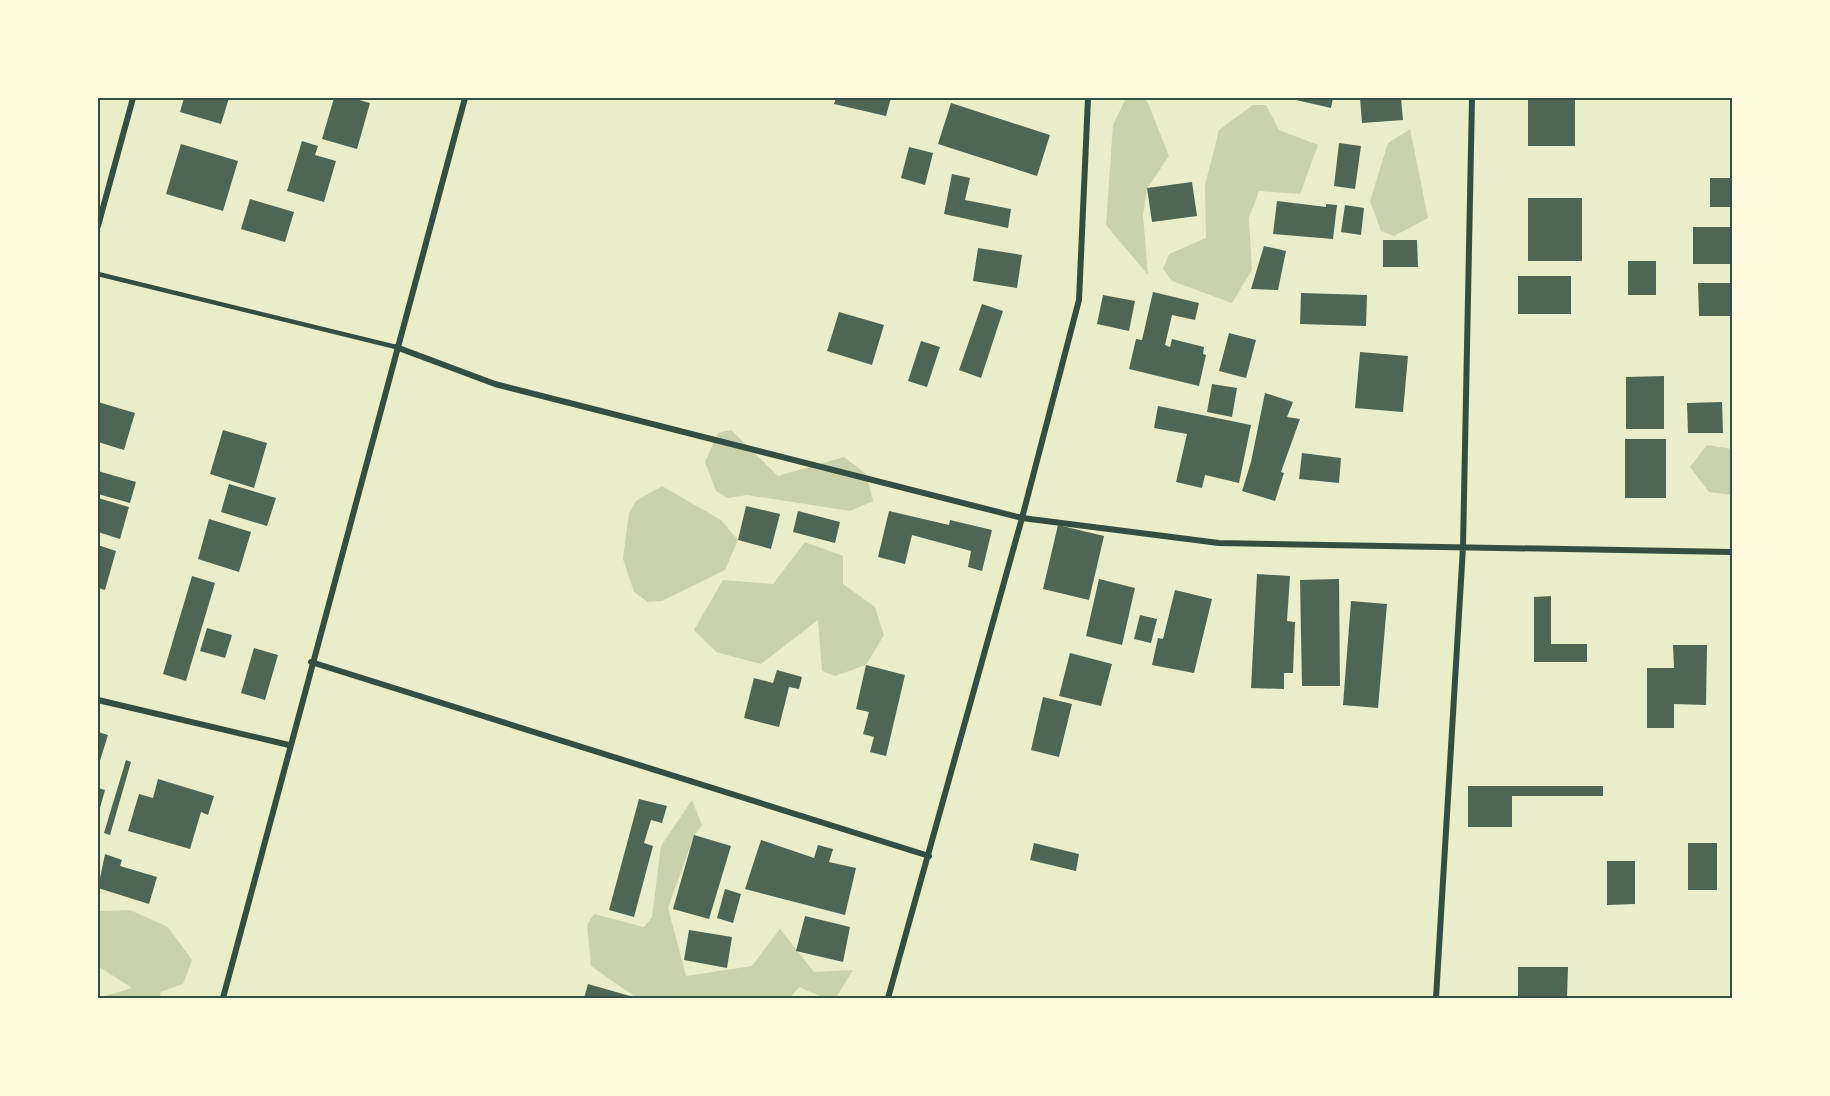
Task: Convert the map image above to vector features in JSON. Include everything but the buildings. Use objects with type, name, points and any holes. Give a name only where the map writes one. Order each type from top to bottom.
[{"type":"street","points":[[98,226],[134,98]]},
{"type":"street","points":[[223,999],[311,662],[465,98]]},
{"type":"street","points":[[888,999],[1022,518],[1079,300],[1088,98]]},
{"type":"street","points":[[1436,999],[1463,547],[1472,98]]},
{"type":"street","points":[[396,347],[495,384],[1022,518],[1219,543],[1732,552]]},
{"type":"street","points":[[311,662],[929,856]]},
{"type":"street","points":[[98,700],[289,745]]},
{"type":"lane","points":[[98,274],[396,347]]},
{"type":"green space","points":[[1126,98],[1144,98],[1148,103],[1169,156],[1147,189],[1143,215],[1148,275],[1106,225],[1113,125]]},
{"type":"green space","points":[[1253,105],[1266,105],[1279,130],[1318,145],[1300,194],[1259,191],[1249,218],[1252,270],[1232,303],[1172,281],[1163,269],[1169,254],[1206,238],[1205,185],[1219,130]]},
{"type":"green space","points":[[1410,129],[1428,218],[1394,236],[1381,231],[1370,201],[1388,143]]},
{"type":"green space","points":[[731,430],[778,476],[844,457],[866,474],[873,501],[850,511],[747,495],[728,498],[716,491],[705,462],[718,433]]},
{"type":"green space","points":[[1707,445],[1732,449],[1732,495],[1709,492],[1690,467]]},
{"type":"green space","points":[[662,486],[721,520],[738,540],[725,570],[662,601],[648,602],[634,592],[623,559],[629,513],[636,501]]},
{"type":"green space","points":[[805,542],[843,556],[843,584],[875,607],[884,635],[866,665],[835,676],[822,671],[818,620],[761,664],[716,652],[694,630],[723,580],[773,584]]},
{"type":"green space","points":[[692,800],[702,825],[694,836],[668,908],[686,976],[752,966],[780,929],[814,972],[853,970],[836,998],[824,998],[799,987],[790,998],[637,998],[591,966],[587,925],[594,914],[644,927],[652,917],[661,846]]},
{"type":"green space","points":[[130,910],[168,927],[192,960],[183,984],[160,992],[161,998],[98,998],[132,988],[98,966],[98,911]]}]
